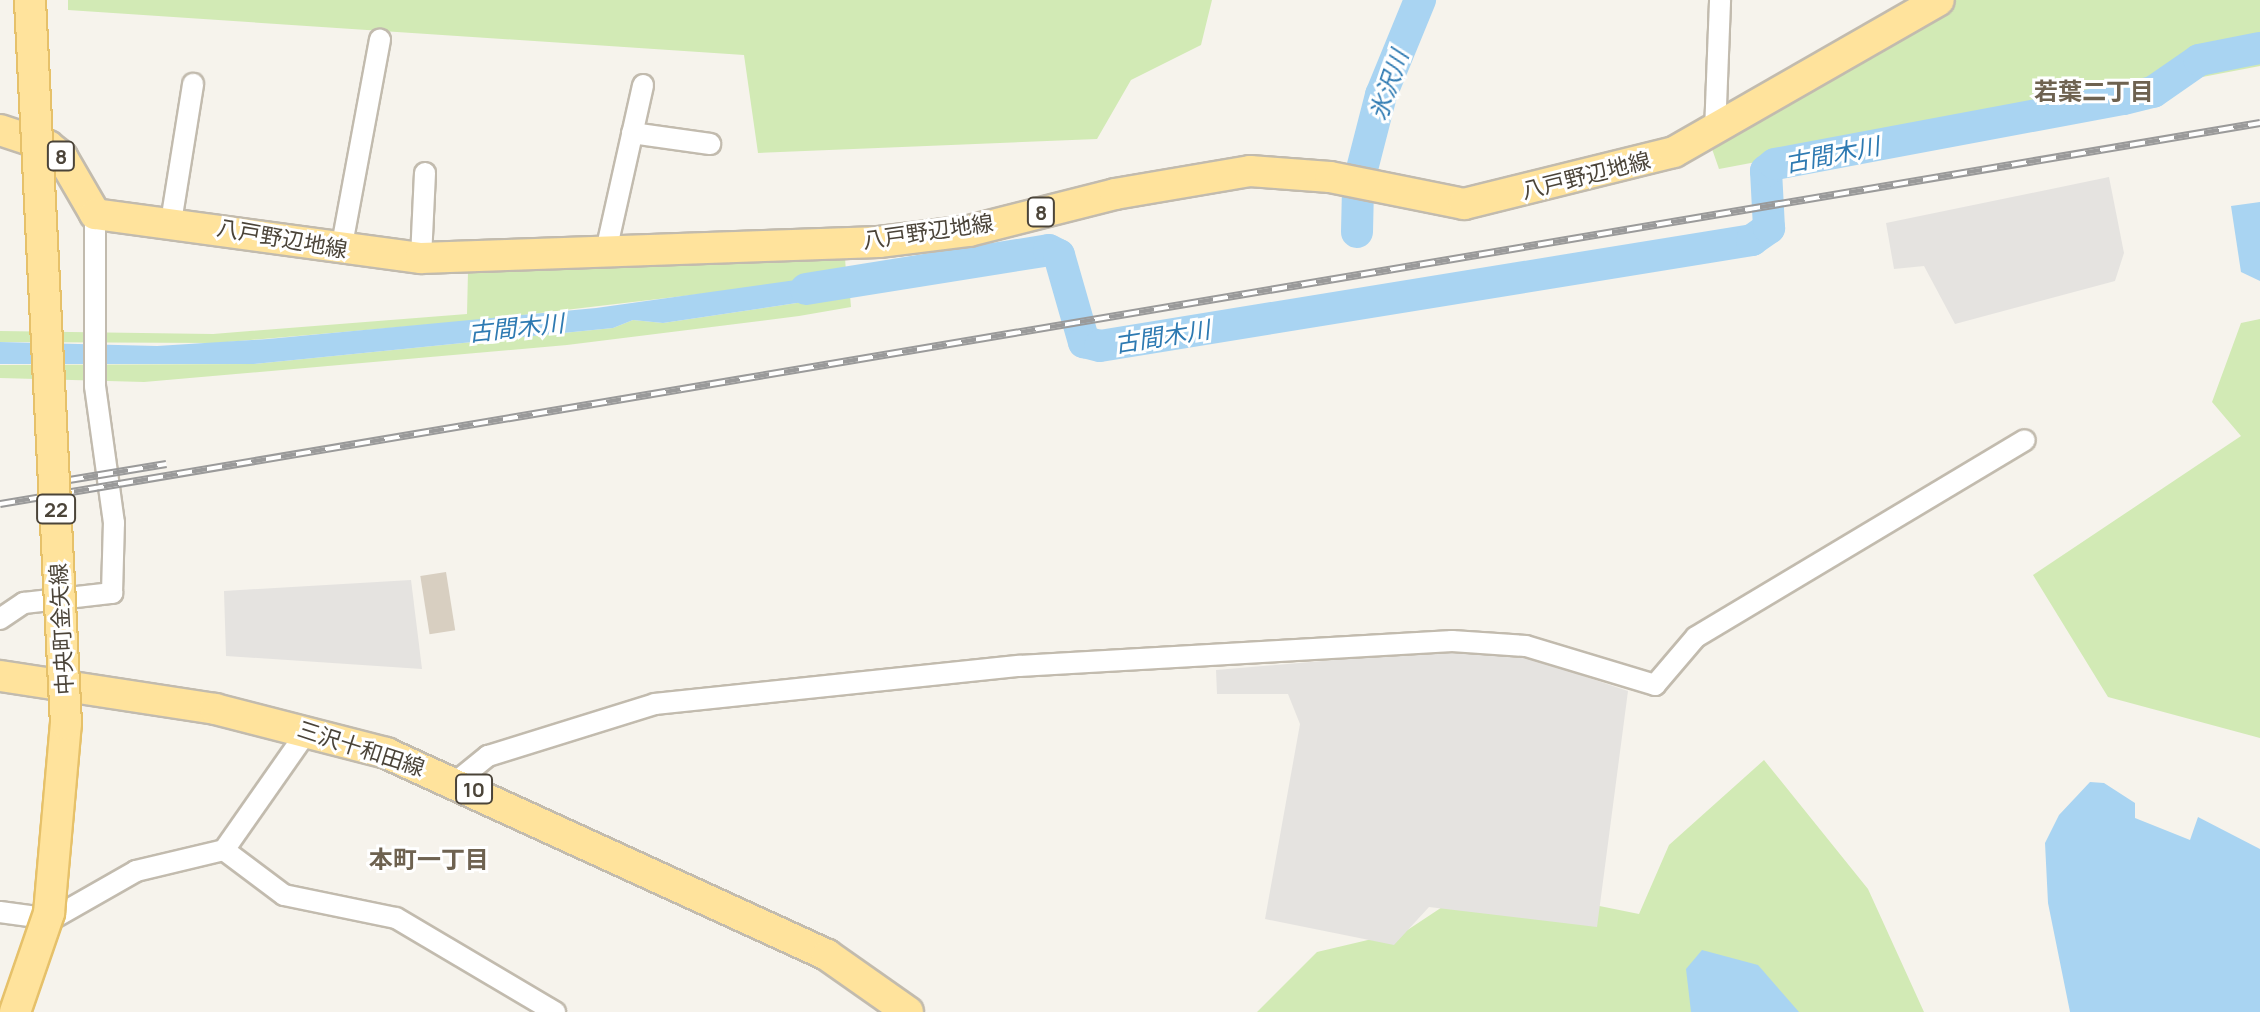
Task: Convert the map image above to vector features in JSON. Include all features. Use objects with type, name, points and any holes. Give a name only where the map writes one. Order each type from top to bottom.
[{"type":"main road","name":"中央町金矢線","points":[[15,1012],[49,913],[66,724],[30,0]]},
{"type":"main road","name":"八戸野辺地線","points":[[95,214],[302,238],[341,250],[421,258],[909,238],[1205,177],[1279,170],[1464,204],[1624,169],[1715,132],[1939,0]]},
{"type":"main road","name":"8","points":[[0,130],[48,146],[62,157],[95,214]]},
{"type":"main road","name":"三沢十和田線","points":[[0,676],[308,730],[457,781],[827,955],[908,1012]]},
{"type":"street","points":[[1715,132],[1720,0]]},
{"type":"street","points":[[341,250],[380,40]]},
{"type":"street","points":[[171,222],[193,84]]},
{"type":"street","points":[[606,251],[643,85]]},
{"type":"street","points":[[632,133],[710,144]]},
{"type":"street","points":[[421,258],[425,173]]},
{"type":"street","points":[[0,619],[24,603],[112,593],[114,523],[95,386],[95,214]]},
{"type":"street","points":[[457,781],[488,756],[655,704],[1019,666],[1452,641],[1526,646],[1655,685],[1696,637],[2025,440]]},
{"type":"street","points":[[0,912],[52,919],[136,871],[224,850],[308,730]]},
{"type":"street","points":[[224,850],[284,895],[396,918],[555,1012]]},
{"type":"green space","points":[[68,0],[1212,0],[1201,45],[1131,80],[1097,139],[758,153],[744,55],[68,10]]},
{"type":"green space","points":[[1954,0],[2260,0],[2260,66],[1719,169],[1711,146]]},
{"type":"green space","points":[[845,257],[846,273],[794,283],[481,320],[216,343],[0,342],[0,331],[213,334],[467,314],[468,271]]},
{"type":"green space","points":[[850,295],[851,307],[567,345],[144,382],[0,378],[0,365],[254,364],[613,328],[633,320],[663,323]]},
{"type":"green space","points":[[2260,319],[2260,738],[2108,697],[2033,575],[2241,436],[2212,402],[2241,323]]},
{"type":"green space","points":[[1764,760],[1868,889],[1924,1012],[1257,1012],[1317,952],[1406,931],[1480,882],[1639,914],[1669,845]]},
{"type":"shaded area","points":[[2109,177],[2124,253],[2115,281],[1955,324],[1924,266],[1894,269],[1886,223]]},
{"type":"shaded area","points":[[411,580],[422,669],[226,656],[224,591]]},
{"type":"shaded area","points":[[1451,650],[1521,655],[1628,691],[1597,927],[1429,907],[1394,945],[1265,919],[1300,724],[1288,694],[1217,694],[1216,670]]},
{"type":"water","points":[[2260,202],[2260,281],[2241,272],[2231,206]]},
{"type":"water","points":[[846,273],[850,295],[663,323],[633,320],[613,328],[254,364],[0,364],[0,342],[157,346],[268,339],[596,308]]},
{"type":"water","points":[[2090,782],[2104,783],[2135,803],[2135,818],[2190,840],[2198,817],[2260,849],[2260,1012],[2070,1012],[2048,903],[2045,843],[2059,815]]},
{"type":"water","points":[[1702,950],[1758,965],[1799,1012],[1691,1012],[1686,969]]},
{"type":"building","points":[[446,572],[455,630],[430,634],[420,576]]},
{"type":"waterway","name":"氷沢川","points":[[1361,173],[1381,95],[1420,0]]},
{"type":"waterway","name":"古間木川","points":[[806,289],[1049,250],[1059,255],[1084,342],[1100,346],[1752,240],[1769,228],[1766,171],[1775,164],[2124,99],[2153,92],[2199,60],[2260,48]]},
{"type":"waterway","name":"氷沢川","points":[[1357,232],[1358,187]]},
{"type":"railway","points":[[0,504],[2260,123]]},
{"type":"railway","points":[[39,485],[166,464]]},
{"type":"district","name":"若葉二丁目","points":[[2094,91]]},
{"type":"district","name":"本町一丁目","points":[[429,859]]}]
